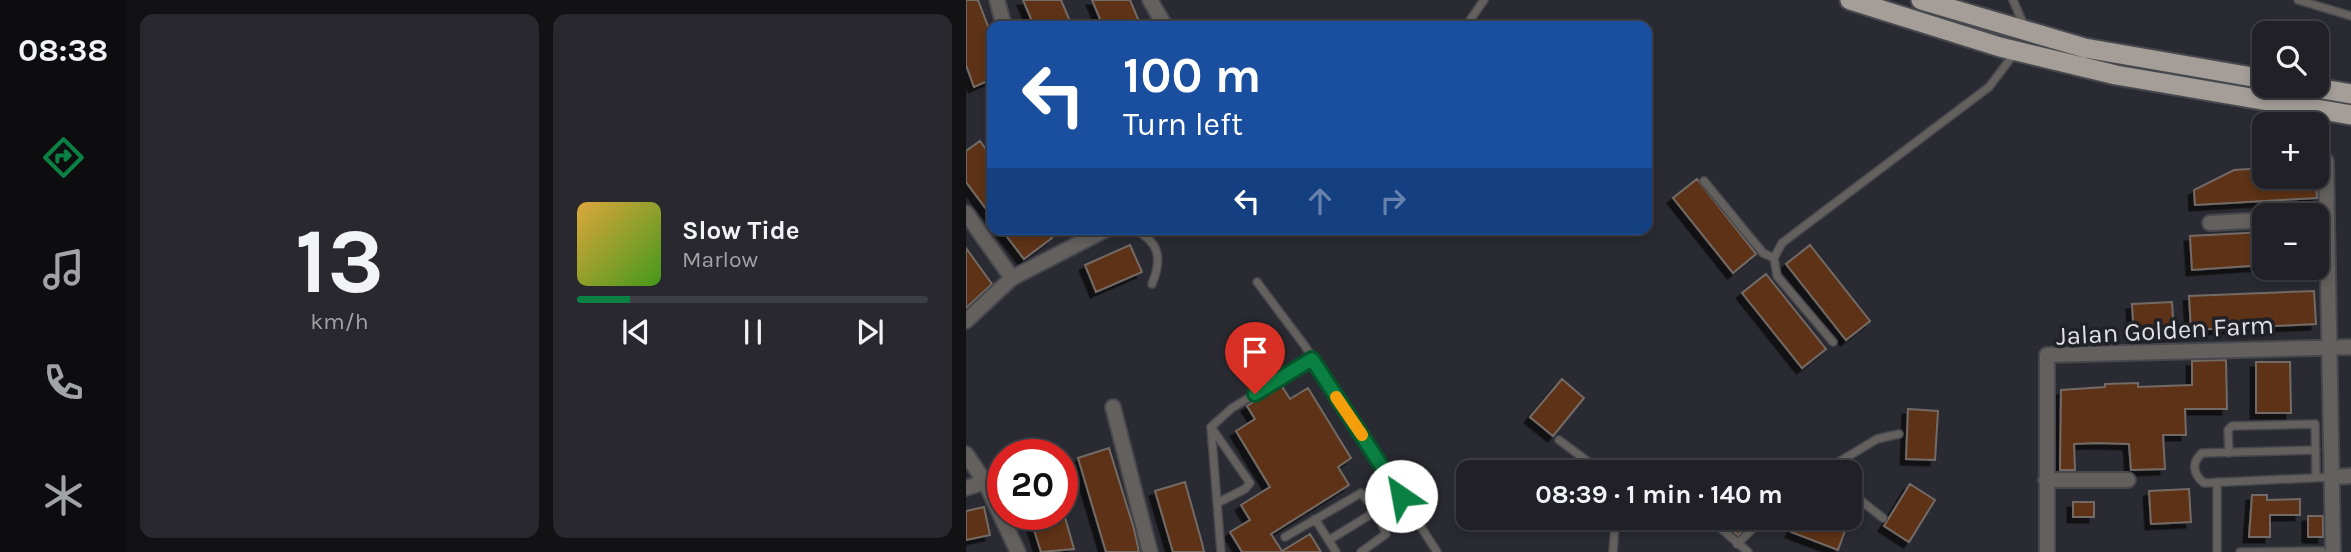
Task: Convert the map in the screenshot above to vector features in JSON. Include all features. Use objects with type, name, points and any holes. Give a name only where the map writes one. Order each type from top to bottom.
[{"type":"highway","points":[[1850,0],[2016,51],[2116,75],[2351,115]]},
{"type":"highway","points":[[1921,0],[2085,48],[2252,77]]},
{"type":"highway","points":[[2329,90],[2351,94]]},
{"type":"street","points":[[997,0],[1003,21]]},
{"type":"street","points":[[1150,0],[1162,21]]},
{"type":"street","points":[[966,214],[1012,278]]},
{"type":"street","points":[[2210,223],[2252,221]]},
{"type":"street","points":[[966,321],[1012,278],[1097,235]]},
{"type":"street","points":[[2326,280],[2331,348],[2332,477],[2328,551]]},
{"type":"street","name":"Jalan Golden Farm","points":[[2048,552],[2047,355],[2351,347]]},
{"type":"street","points":[[1113,407],[1150,552]]},
{"type":"street","points":[[966,454],[985,482],[1018,552]]},
{"type":"street","points":[[2332,477],[2351,476]]},
{"type":"street","points":[[2046,480],[2128,480]]},
{"type":"street","points":[[966,488],[985,482]]},
{"type":"lane","points":[[1469,21],[1484,0]]},
{"type":"lane","points":[[2013,0],[2027,33]]},
{"type":"lane","points":[[2298,0],[2351,16]]},
{"type":"lane","points":[[1833,342],[1777,276],[1774,258],[1782,243],[1989,87],[2016,51]]},
{"type":"lane","points":[[1704,181],[1763,253],[1774,258]]},
{"type":"lane","points":[[1145,235],[1155,244],[1158,268],[1152,284]]},
{"type":"lane","points":[[1257,282],[1312,359],[1437,552]]},
{"type":"lane","points":[[1211,427],[1232,408],[1312,359]]},
{"type":"lane","points":[[2315,425],[2316,477]]},
{"type":"lane","points":[[2229,453],[2228,430],[2232,426],[2331,425]]},
{"type":"lane","points":[[1211,427],[1250,483],[1245,489],[1217,503]]},
{"type":"lane","points":[[1211,427],[1221,552]]},
{"type":"lane","points":[[1842,460],[1877,439],[1899,434]]},
{"type":"lane","points":[[1559,440],[1586,460]]},
{"type":"lane","points":[[2316,450],[2202,453],[2195,460],[2197,478],[2204,483],[2332,477]]},
{"type":"lane","points":[[2217,482],[2217,552]]},
{"type":"lane","points":[[1370,502],[1394,485]]},
{"type":"lane","points":[[1285,537],[1355,494],[1364,494],[1377,512],[1386,534],[1362,552]]},
{"type":"lane","points":[[1329,540],[1401,496]]},
{"type":"lane","points":[[1862,501],[1883,518]]},
{"type":"lane","points":[[1315,519],[1336,552]]},
{"type":"lane","points":[[1613,552],[1615,530]]},
{"type":"lane","points":[[1722,530],[1748,552]]},
{"type":"lane","points":[[1737,544],[1752,530]]},
{"type":"lane","points":[[2240,552],[2328,551]]},
{"type":"building","points":[[966,0],[978,0],[987,24],[987,81],[974,87],[966,65]]},
{"type":"building","points":[[1023,0],[1061,0],[1070,21],[1032,21]]},
{"type":"building","points":[[1092,0],[1130,0],[1139,21],[1101,21]]},
{"type":"building","points":[[980,141],[987,151],[987,210],[966,182],[966,151]]},
{"type":"building","points":[[2252,169],[2252,189],[2317,189],[2317,198],[2195,205],[2194,190],[2234,170]]},
{"type":"building","points":[[1697,179],[1756,254],[1733,273],[1673,198]]},
{"type":"building","points":[[2252,233],[2252,266],[2192,270],[2190,236]]},
{"type":"building","points":[[1006,235],[1050,235],[1052,238],[1024,259]]},
{"type":"building","points":[[1130,245],[1142,272],[1096,292],[1085,265]]},
{"type":"building","points":[[1810,245],[1870,321],[1846,340],[1786,264]]},
{"type":"building","points":[[966,248],[992,284],[966,308]]},
{"type":"building","points":[[1766,274],[1826,349],[1802,368],[1742,293]]},
{"type":"building","points":[[2314,291],[2316,324],[2191,330],[2189,296]]},
{"type":"building","points":[[2172,302],[2174,335],[2134,337],[2132,304]]},
{"type":"building","points":[[2226,360],[2227,409],[2185,409],[2186,435],[2163,435],[2165,469],[2131,470],[2129,444],[2097,443],[2074,444],[2075,470],[2060,470],[2061,390],[2105,387],[2105,384],[2138,383],[2138,387],[2192,385],[2192,361]]},
{"type":"building","points":[[2256,362],[2290,362],[2291,413],[2256,413]]},
{"type":"building","points":[[1562,379],[1584,398],[1553,436],[1530,417]]},
{"type":"building","points":[[1281,385],[1290,399],[1308,388],[1351,458],[1338,467],[1349,485],[1271,534],[1282,551],[1310,534],[1321,552],[1242,552],[1230,532],[1250,520],[1241,505],[1270,487],[1236,431],[1255,419],[1247,406]]},
{"type":"building","points":[[1908,409],[1938,411],[1935,460],[1906,459]]},
{"type":"building","points":[[1109,448],[1139,552],[1106,552],[1078,458]]},
{"type":"building","points":[[1185,482],[1204,552],[1173,552],[1155,491]]},
{"type":"building","points":[[1910,484],[1935,500],[1909,542],[1884,526]]},
{"type":"building","points":[[2189,489],[2191,522],[2151,524],[2149,491]]},
{"type":"building","points":[[2252,495],[2267,495],[2267,500],[2300,499],[2300,515],[2270,515],[2270,537],[2249,537]]},
{"type":"building","points":[[2073,502],[2094,502],[2094,517],[2073,517]]},
{"type":"building","points":[[984,507],[990,535],[966,540],[966,511]]},
{"type":"building","points":[[2308,516],[2323,516],[2323,537],[2308,537]]},
{"type":"building","points":[[1034,530],[1069,530],[1074,549],[1041,552]]},
{"type":"building","points":[[1792,530],[1845,530],[1838,550],[1791,532]]},
{"type":"slow traffic","points":[[1336,397],[1362,435]]},
{"type":"route","points":[[1255,394],[1312,359],[1401,496]]}]
